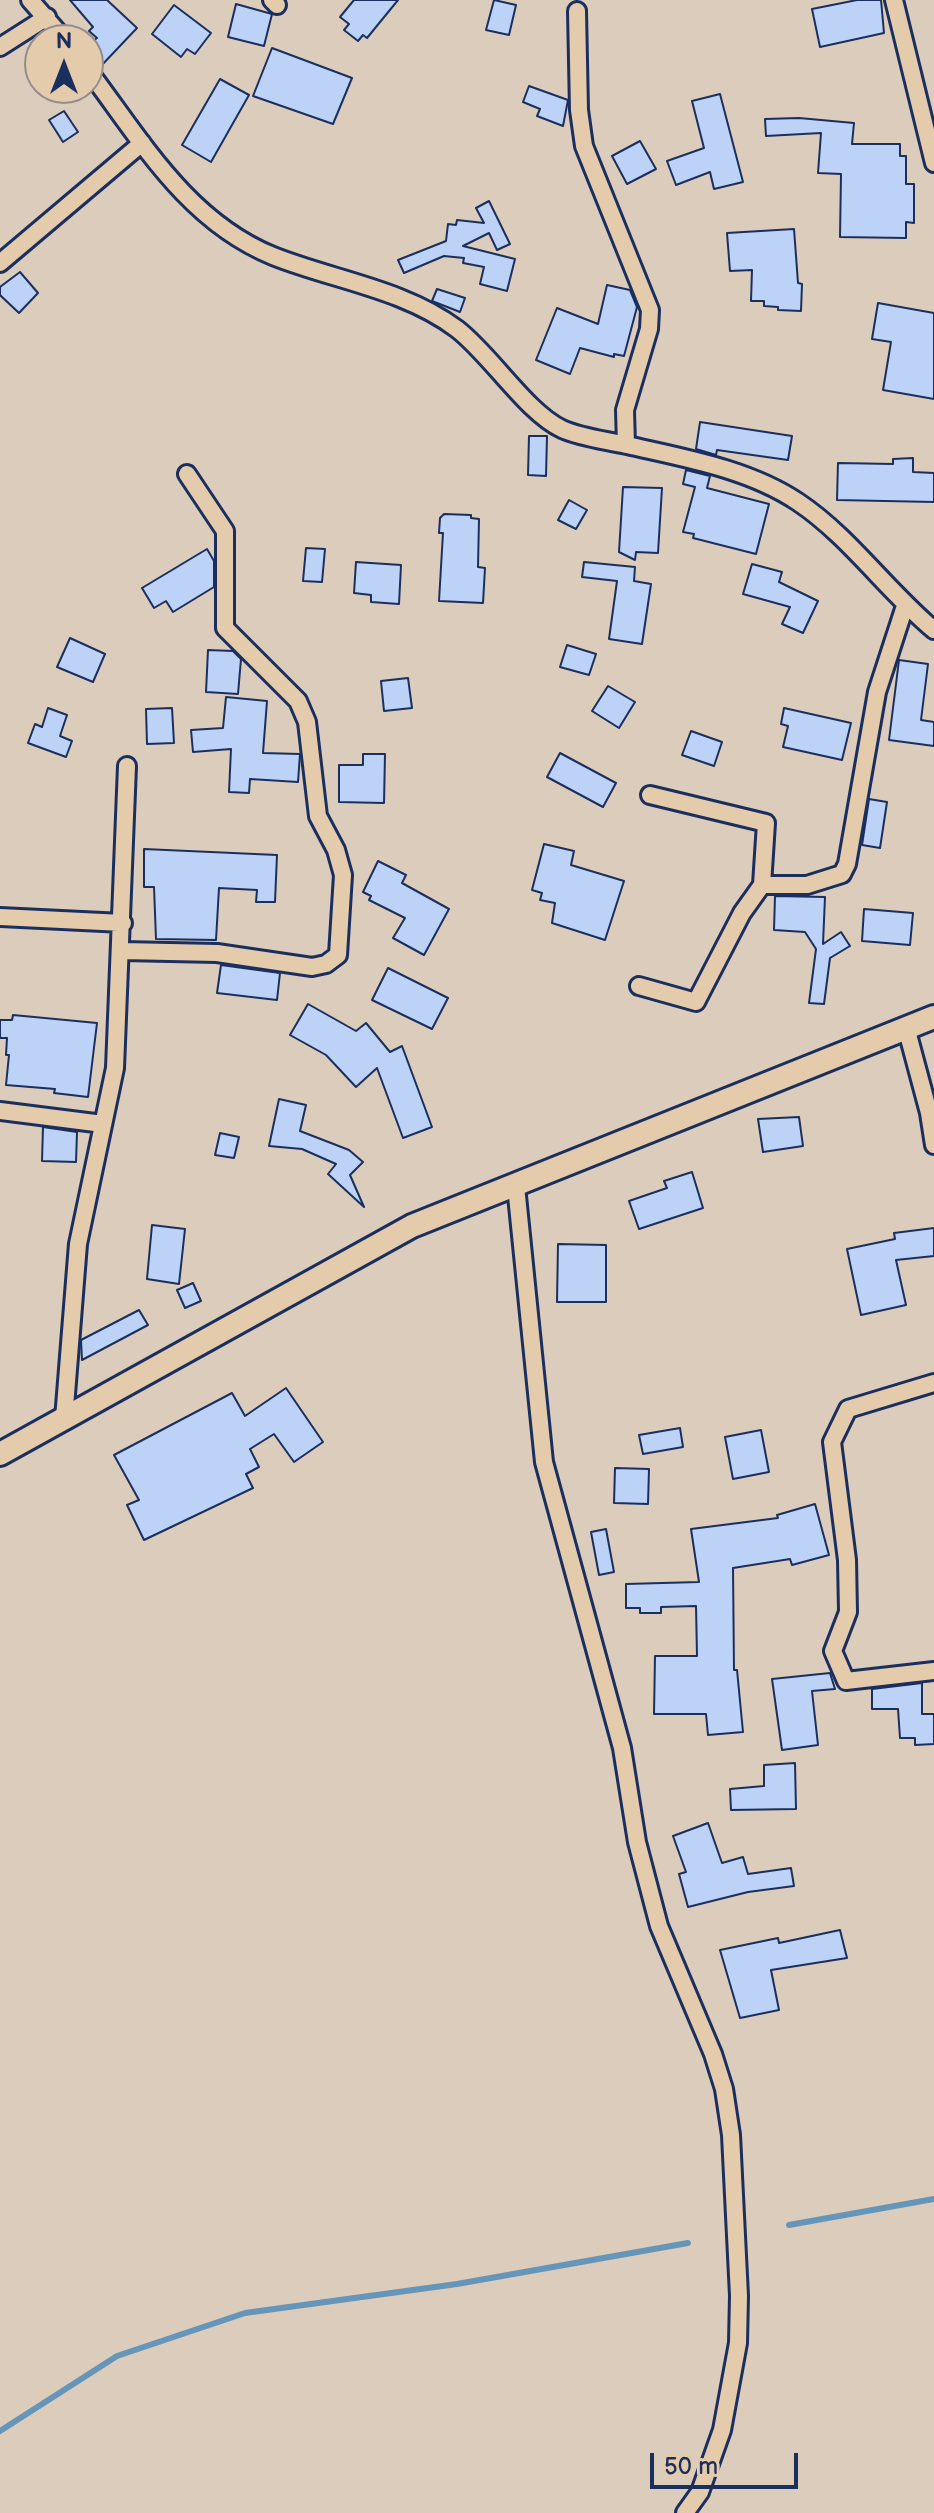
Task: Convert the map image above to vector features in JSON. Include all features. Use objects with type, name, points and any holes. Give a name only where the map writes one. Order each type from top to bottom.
[{"type":"main road","points":[[0,1454],[412,1226],[934,1017]]},
{"type":"street","points":[[30,0],[52,24]]},
{"type":"street","points":[[894,0],[934,163]]},
{"type":"street","points":[[577,11],[579,110],[584,146],[650,310],[649,329],[625,410],[626,445]]},
{"type":"street","points":[[0,47],[47,17]]},
{"type":"street","points":[[104,92],[165,177],[208,216],[239,238],[271,255],[402,299],[433,313],[459,330],[559,427],[719,469],[760,482],[797,501],[824,522],[905,606],[934,630]]},
{"type":"street","points":[[0,263],[142,143]]},
{"type":"street","points":[[122,951],[217,953],[312,967],[326,964],[338,955],[343,875],[336,850],[318,816],[307,722],[298,701],[225,628],[225,531],[187,474]]},
{"type":"street","points":[[762,885],[807,885],[842,874],[847,864],[877,692],[905,606]]},
{"type":"street","points":[[64,1419],[78,1244],[115,1068],[127,766]]},
{"type":"street","points":[[639,986],[696,1002],[742,913],[762,885],[766,823],[650,795]]},
{"type":"street","points":[[0,917],[123,923]]},
{"type":"street","points":[[906,1027],[932,1113],[934,1145]]},
{"type":"street","points":[[0,1111],[103,1124]]},
{"type":"street","points":[[516,1186],[544,1462],[622,1748],[637,1842],[659,1926],[713,2054],[724,2089],[731,2135],[739,2296],[738,2343],[722,2430],[700,2492],[685,2513]]},
{"type":"street","points":[[934,1383],[848,1409],[832,1442],[847,1560],[848,1612],[833,1651],[846,1681],[934,1671]]},
{"type":"building","points":[[70,0],[107,0],[137,28],[104,63],[104,24],[90,24]]},
{"type":"building","points":[[354,0],[398,0],[367,38],[363,35],[358,41],[344,30],[349,24],[340,17]]},
{"type":"building","points":[[494,0],[516,5],[509,35],[486,30]]},
{"type":"building","points":[[857,0],[881,0],[884,33],[820,47],[812,9]]},
{"type":"building","points":[[236,4],[272,14],[264,46],[228,37]]},
{"type":"building","points":[[174,5],[211,33],[195,54],[187,49],[181,57],[152,34]]},
{"type":"building","points":[[272,48],[352,78],[333,124],[253,96]]},
{"type":"building","points":[[220,79],[249,95],[211,162],[182,145]]},
{"type":"building","points":[[529,86],[568,100],[563,126],[537,116],[540,109],[523,102]]},
{"type":"building","points":[[720,94],[743,182],[714,189],[710,172],[676,185],[667,161],[704,148],[692,101]]},
{"type":"building","points":[[64,111],[78,132],[63,142],[49,120]]},
{"type":"building","points":[[799,118],[854,123],[852,144],[900,144],[900,156],[906,156],[906,184],[914,184],[914,223],[906,222],[906,238],[840,237],[841,174],[818,173],[821,133],[766,136],[765,119]]},
{"type":"building","points":[[640,141],[656,169],[627,184],[612,156]]},
{"type":"building","points":[[489,201],[510,244],[497,250],[489,233],[463,246],[515,259],[507,291],[480,284],[484,267],[463,263],[464,258],[444,256],[404,273],[398,260],[446,241],[448,224],[456,225],[457,220],[484,223],[476,208]]},
{"type":"building","points":[[794,229],[798,283],[802,284],[801,311],[778,310],[778,307],[764,306],[764,301],[751,301],[752,270],[730,271],[727,233]]},
{"type":"building","points":[[20,272],[38,293],[19,313],[0,295],[0,287]]},
{"type":"building","points":[[607,285],[630,290],[637,307],[624,356],[614,354],[614,357],[580,348],[570,374],[536,360],[557,308],[598,324]]},
{"type":"building","points":[[437,289],[465,298],[460,312],[432,301]]},
{"type":"building","points":[[878,303],[934,313],[934,399],[883,390],[891,342],[872,339]]},
{"type":"building","points":[[700,422],[792,436],[788,460],[717,450],[716,455],[696,449]]},
{"type":"building","points":[[529,436],[547,436],[546,476],[528,475]]},
{"type":"building","points":[[913,458],[913,472],[934,473],[934,502],[837,500],[838,463],[893,464],[893,459]]},
{"type":"building","points":[[686,470],[710,476],[707,488],[769,504],[756,554],[693,538],[694,534],[683,532],[695,487],[683,484]]},
{"type":"building","points":[[623,487],[662,488],[658,553],[636,552],[635,560],[619,552]]},
{"type":"building","points":[[569,500],[587,510],[576,529],[558,520]]},
{"type":"building","points":[[444,514],[471,515],[471,518],[479,519],[478,567],[485,568],[483,603],[439,601],[443,533],[439,533],[440,518]]},
{"type":"building","points":[[306,548],[325,549],[322,582],[303,581]]},
{"type":"building","points":[[207,549],[214,561],[214,587],[173,612],[166,601],[154,608],[142,588]]},
{"type":"building","points":[[356,562],[401,565],[399,604],[371,602],[371,595],[354,593]]},
{"type":"building","points":[[584,562],[635,567],[634,581],[651,584],[642,644],[609,639],[617,581],[582,577]]},
{"type":"building","points":[[752,564],[782,572],[779,582],[818,601],[803,633],[782,624],[790,607],[743,594]]},
{"type":"building","points":[[70,638],[105,654],[93,682],[57,667]]},
{"type":"building","points":[[567,645],[596,654],[589,675],[560,667]]},
{"type":"building","points":[[208,650],[233,651],[241,659],[238,694],[206,692]]},
{"type":"building","points":[[899,660],[928,664],[921,720],[934,722],[934,746],[889,740]]},
{"type":"building","points":[[408,678],[412,708],[384,711],[381,681]]},
{"type":"building","points":[[608,686],[635,702],[619,728],[592,711]]},
{"type":"building","points":[[226,697],[267,701],[263,753],[300,754],[298,782],[250,779],[249,793],[229,792],[231,749],[193,752],[191,730],[223,728]]},
{"type":"building","points":[[48,708],[67,715],[60,736],[72,741],[66,757],[28,743],[35,724],[42,727]]},
{"type":"building","points":[[172,708],[174,743],[147,744],[146,709]]},
{"type":"building","points":[[784,708],[851,723],[842,760],[783,747],[788,726],[781,724]]},
{"type":"building","points":[[691,731],[722,742],[714,766],[682,755]]},
{"type":"building","points":[[560,753],[616,783],[603,807],[547,777]]},
{"type":"building","points":[[363,754],[385,754],[384,803],[339,802],[339,765],[363,765]]},
{"type":"building","points":[[869,799],[887,802],[880,848],[862,845]]},
{"type":"building","points":[[544,844],[574,851],[571,865],[624,881],[605,940],[552,923],[555,903],[540,900],[542,893],[532,890]]},
{"type":"building","points":[[144,849],[277,855],[275,902],[256,902],[257,890],[219,888],[216,940],[156,939],[154,887],[144,887]]},
{"type":"building","points":[[378,861],[406,875],[402,883],[449,909],[424,955],[393,938],[405,918],[369,900],[371,896],[363,892]]},
{"type":"building","points":[[775,896],[825,897],[823,944],[841,932],[850,946],[830,958],[824,1004],[809,1003],[816,949],[805,932],[774,930]]},
{"type":"building","points":[[864,909],[913,913],[910,945],[862,941]]},
{"type":"building","points":[[221,965],[280,973],[277,1000],[217,993]]},
{"type":"building","points":[[388,968],[448,998],[432,1029],[372,1000]]},
{"type":"building","points":[[308,1004],[356,1031],[366,1023],[390,1052],[402,1046],[432,1127],[403,1138],[377,1068],[356,1087],[326,1055],[290,1035]]},
{"type":"building","points":[[13,1015],[97,1023],[88,1097],[54,1093],[55,1089],[6,1085],[9,1055],[6,1055],[7,1038],[0,1038],[0,1020],[12,1020]]},
{"type":"building","points":[[279,1099],[306,1105],[300,1131],[349,1150],[363,1162],[350,1175],[364,1207],[328,1174],[336,1164],[302,1149],[269,1146]]},
{"type":"building","points":[[799,1117],[803,1146],[763,1152],[758,1119]]},
{"type":"building","points":[[43,1127],[77,1132],[76,1162],[42,1161]]},
{"type":"building","points":[[220,1133],[239,1137],[234,1158],[215,1155]]},
{"type":"building","points":[[692,1172],[703,1208],[639,1229],[629,1201],[667,1188],[664,1181]]},
{"type":"building","points":[[152,1225],[185,1229],[179,1284],[147,1279]]},
{"type":"building","points":[[934,1228],[934,1256],[896,1260],[906,1305],[861,1315],[847,1249],[895,1239],[894,1233]]},
{"type":"building","points":[[558,1244],[606,1245],[606,1302],[557,1302]]},
{"type":"building","points":[[193,1283],[201,1301],[185,1308],[177,1290]]},
{"type":"building","points":[[139,1310],[148,1325],[82,1360],[81,1340]]},
{"type":"building","points":[[286,1388],[323,1442],[294,1462],[274,1434],[250,1449],[259,1467],[246,1474],[253,1488],[144,1540],[127,1505],[139,1500],[114,1455],[232,1393],[245,1416]]},
{"type":"building","points":[[680,1428],[683,1447],[643,1454],[639,1435]]},
{"type":"building","points":[[761,1430],[769,1472],[733,1479],[725,1437]]},
{"type":"building","points":[[615,1468],[649,1469],[648,1504],[614,1503]]},
{"type":"building","points":[[815,1504],[829,1555],[792,1565],[790,1559],[733,1568],[734,1670],[737,1670],[743,1732],[708,1735],[706,1714],[654,1714],[655,1656],[697,1656],[696,1606],[661,1607],[661,1613],[640,1613],[640,1608],[626,1608],[626,1584],[699,1582],[691,1529],[778,1518],[777,1515]]},
{"type":"building","points":[[606,1529],[614,1572],[599,1575],[591,1532]]},
{"type":"building","points":[[830,1673],[835,1689],[812,1691],[818,1745],[782,1750],[772,1679]]},
{"type":"building","points":[[922,1683],[922,1714],[934,1714],[934,1744],[915,1745],[915,1738],[900,1738],[898,1709],[872,1709],[872,1689]]},
{"type":"building","points":[[795,1763],[796,1809],[731,1810],[730,1789],[764,1786],[764,1765]]},
{"type":"building","points":[[708,1823],[722,1863],[743,1857],[748,1874],[791,1868],[794,1886],[748,1892],[688,1907],[679,1874],[686,1872],[673,1836]]},
{"type":"building","points":[[840,1930],[847,1958],[771,1970],[779,2010],[740,2018],[720,1950],[778,1938],[779,1943]]},
{"type":"waterway","points":[[789,2225],[934,2199]]},
{"type":"waterway","points":[[0,2431],[117,2356],[245,2313],[457,2284],[688,2243]]}]
